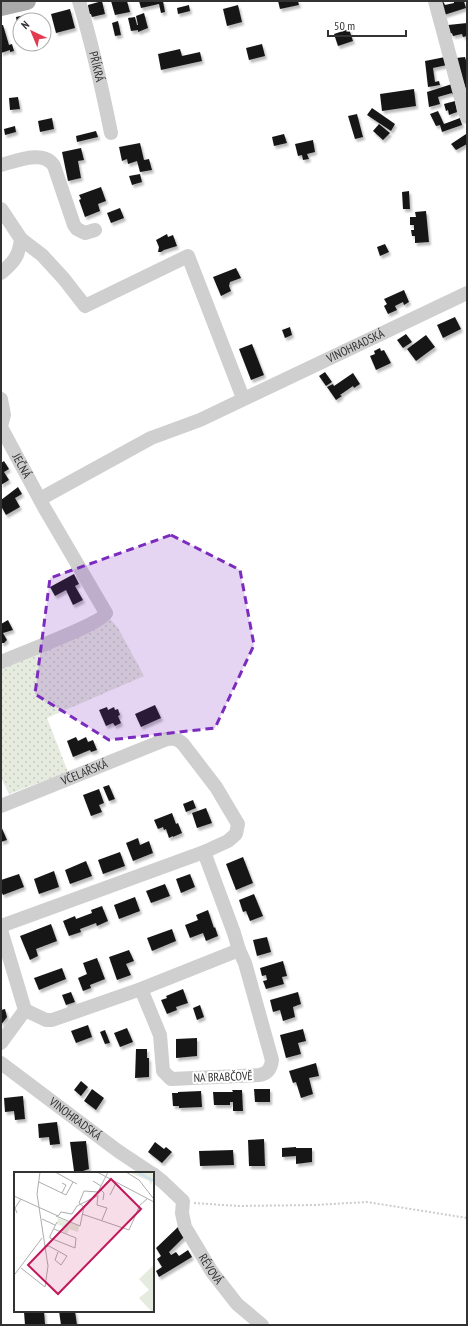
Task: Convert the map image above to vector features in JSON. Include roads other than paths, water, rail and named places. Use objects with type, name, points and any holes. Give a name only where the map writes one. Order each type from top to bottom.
[{"type":"main road","points":[[1,7],[27,1]]},
{"type":"street","name":"PŘÍKRÁ","points":[[79,1],[98,69],[111,133]]},
{"type":"street","points":[[435,1],[467,117]]},
{"type":"street","points":[[1,165],[33,158],[43,157],[49,159],[54,166],[74,225],[77,229],[85,233],[95,230]]},
{"type":"street","points":[[1,209],[21,239],[42,255],[64,279],[85,306],[188,256],[244,398]]},
{"type":"street","points":[[1,273],[15,259],[19,250],[21,239]]},
{"type":"street","name":"VINOHRADSKÁ","points":[[40,499],[151,438],[200,420],[467,293]]},
{"type":"street","points":[[1,399],[4,415],[2,428]]},
{"type":"street","name":"JEČNÁ","points":[[1,662],[77,630],[102,618],[106,613],[40,499],[2,428]]},
{"type":"street","name":"VČELAŘSKÁ","points":[[1,806],[167,738],[173,738],[179,740],[216,787],[238,824],[236,834],[228,842],[204,852]]},
{"type":"street","points":[[1,926],[204,852]]},
{"type":"street","name":"NA BRABČOVĚ","points":[[142,989],[160,1035],[163,1071],[172,1079],[265,1074],[272,1065],[272,1060],[245,963],[204,852]]},
{"type":"street","points":[[1,930],[25,1010],[46,1020],[52,1020],[142,989],[239,950]]},
{"type":"street","points":[[1,1043],[25,1010]]},
{"type":"street","name":"VINOHRADSKÁ","points":[[1,1063],[118,1151],[149,1172]]},
{"type":"street","name":"VINOHRADSKÁ","points":[[154,1175],[183,1201]]},
{"type":"street","name":"RÉVOVÁ","points":[[183,1201],[182,1213],[185,1227],[212,1272],[237,1304],[262,1325]]}]
